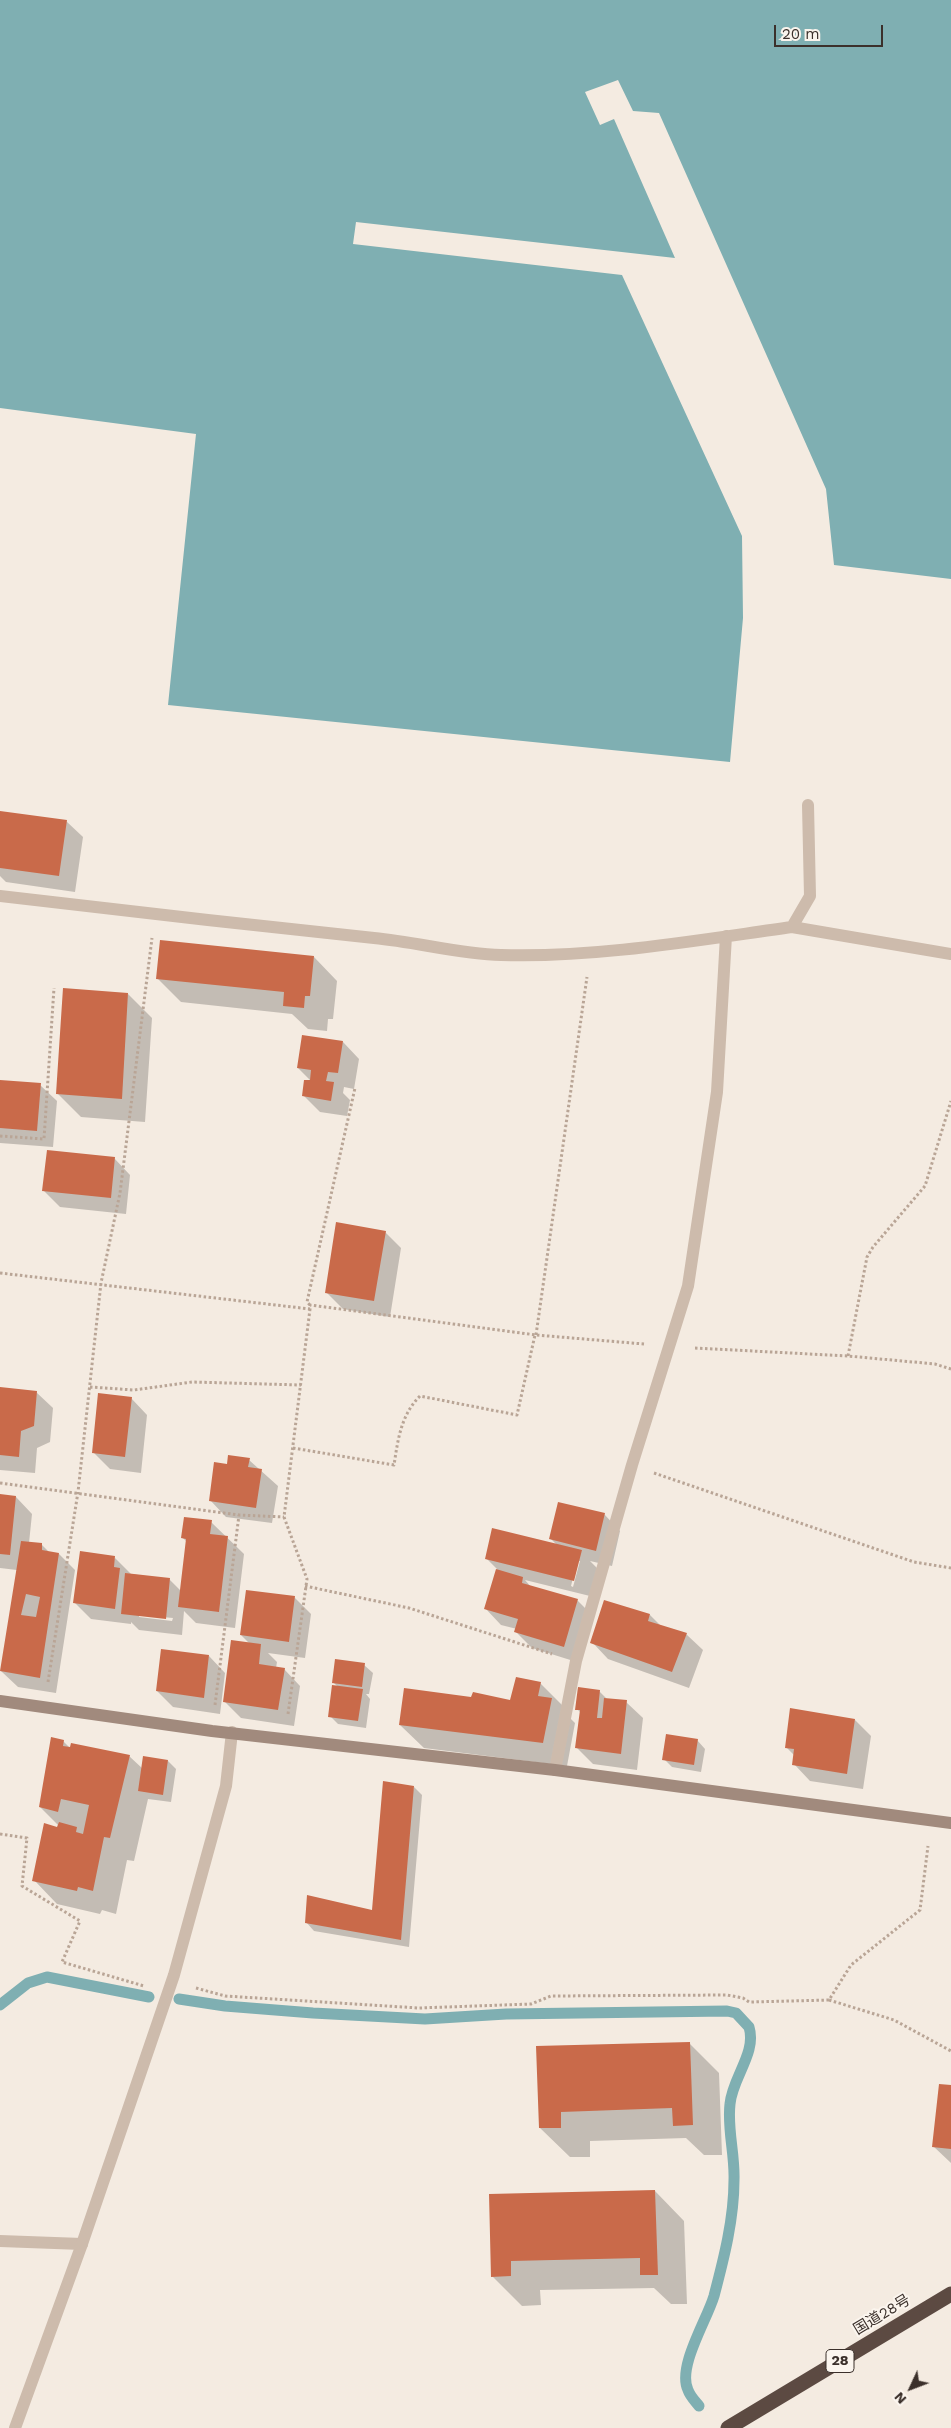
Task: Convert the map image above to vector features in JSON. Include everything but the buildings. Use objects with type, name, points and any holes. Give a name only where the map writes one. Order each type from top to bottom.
[{"type":"highway","name":"国道28号","points":[[728,2428],[951,2294]]},
{"type":"street","points":[[792,927],[810,896],[808,805]]},
{"type":"street","points":[[0,896],[155,915],[394,940],[478,954],[502,956],[590,952],[792,927],[951,954]]},
{"type":"street","points":[[555,1770],[576,1661],[632,1465],[688,1286],[718,1092],[726,936]]},
{"type":"street","points":[[0,1701],[284,1739],[555,1770],[951,1823]]},
{"type":"street","points":[[15,2428],[82,2244],[170,1987],[226,1786],[232,1732]]},
{"type":"street","points":[[0,2241],[82,2244]]},
{"type":"path","points":[[44,1707],[78,1492],[101,1283],[120,1194],[155,915]]},
{"type":"path","points":[[293,1448],[394,1465],[400,1427],[411,1405],[420,1396],[517,1415],[535,1335],[590,952]]},
{"type":"path","points":[[0,1136],[44,1139],[54,988]]},
{"type":"path","points":[[284,1739],[307,1579],[284,1517],[310,1307],[307,1302],[355,1088]]},
{"type":"path","points":[[848,1356],[867,1257],[873,1247],[919,1196],[925,1186],[951,1101]]},
{"type":"path","points":[[0,1273],[310,1307],[535,1335],[669,1346],[848,1356],[935,1364],[951,1369]]},
{"type":"path","points":[[90,1387],[134,1390],[192,1382],[301,1385]]},
{"type":"path","points":[[632,1465],[914,1562],[951,1568]]},
{"type":"path","points":[[0,1483],[238,1514],[284,1517]]},
{"type":"path","points":[[212,1730],[238,1514]]},
{"type":"path","points":[[305,1586],[409,1608],[576,1661]]},
{"type":"path","points":[[829,2000],[851,1965],[920,1910],[932,1821]]},
{"type":"path","points":[[0,1834],[28,1838],[22,1886],[80,1921],[62,1962],[170,1987],[225,1996],[418,2008],[531,2004],[552,1996],[727,1995],[743,1998],[749,2002],[829,2000],[894,2020],[951,2051]]},
{"type":"water","points":[[0,0],[951,0],[951,579],[834,565],[826,489],[659,113],[633,111],[618,80],[585,92],[600,125],[614,119],[675,258],[356,222],[353,244],[622,275],[742,536],[743,618],[730,762],[168,705],[196,434],[0,408]]},
{"type":"waterway","points":[[0,2005],[28,1983],[47,1977],[149,1997]]},
{"type":"waterway","points":[[179,1999],[225,2006],[425,2019],[506,2014],[727,2011],[736,2013],[749,2027],[751,2037],[747,2056],[735,2085],[730,2104],[729,2123],[734,2195],[728,2238],[714,2296],[694,2343],[686,2369],[688,2390],[699,2406]]}]
